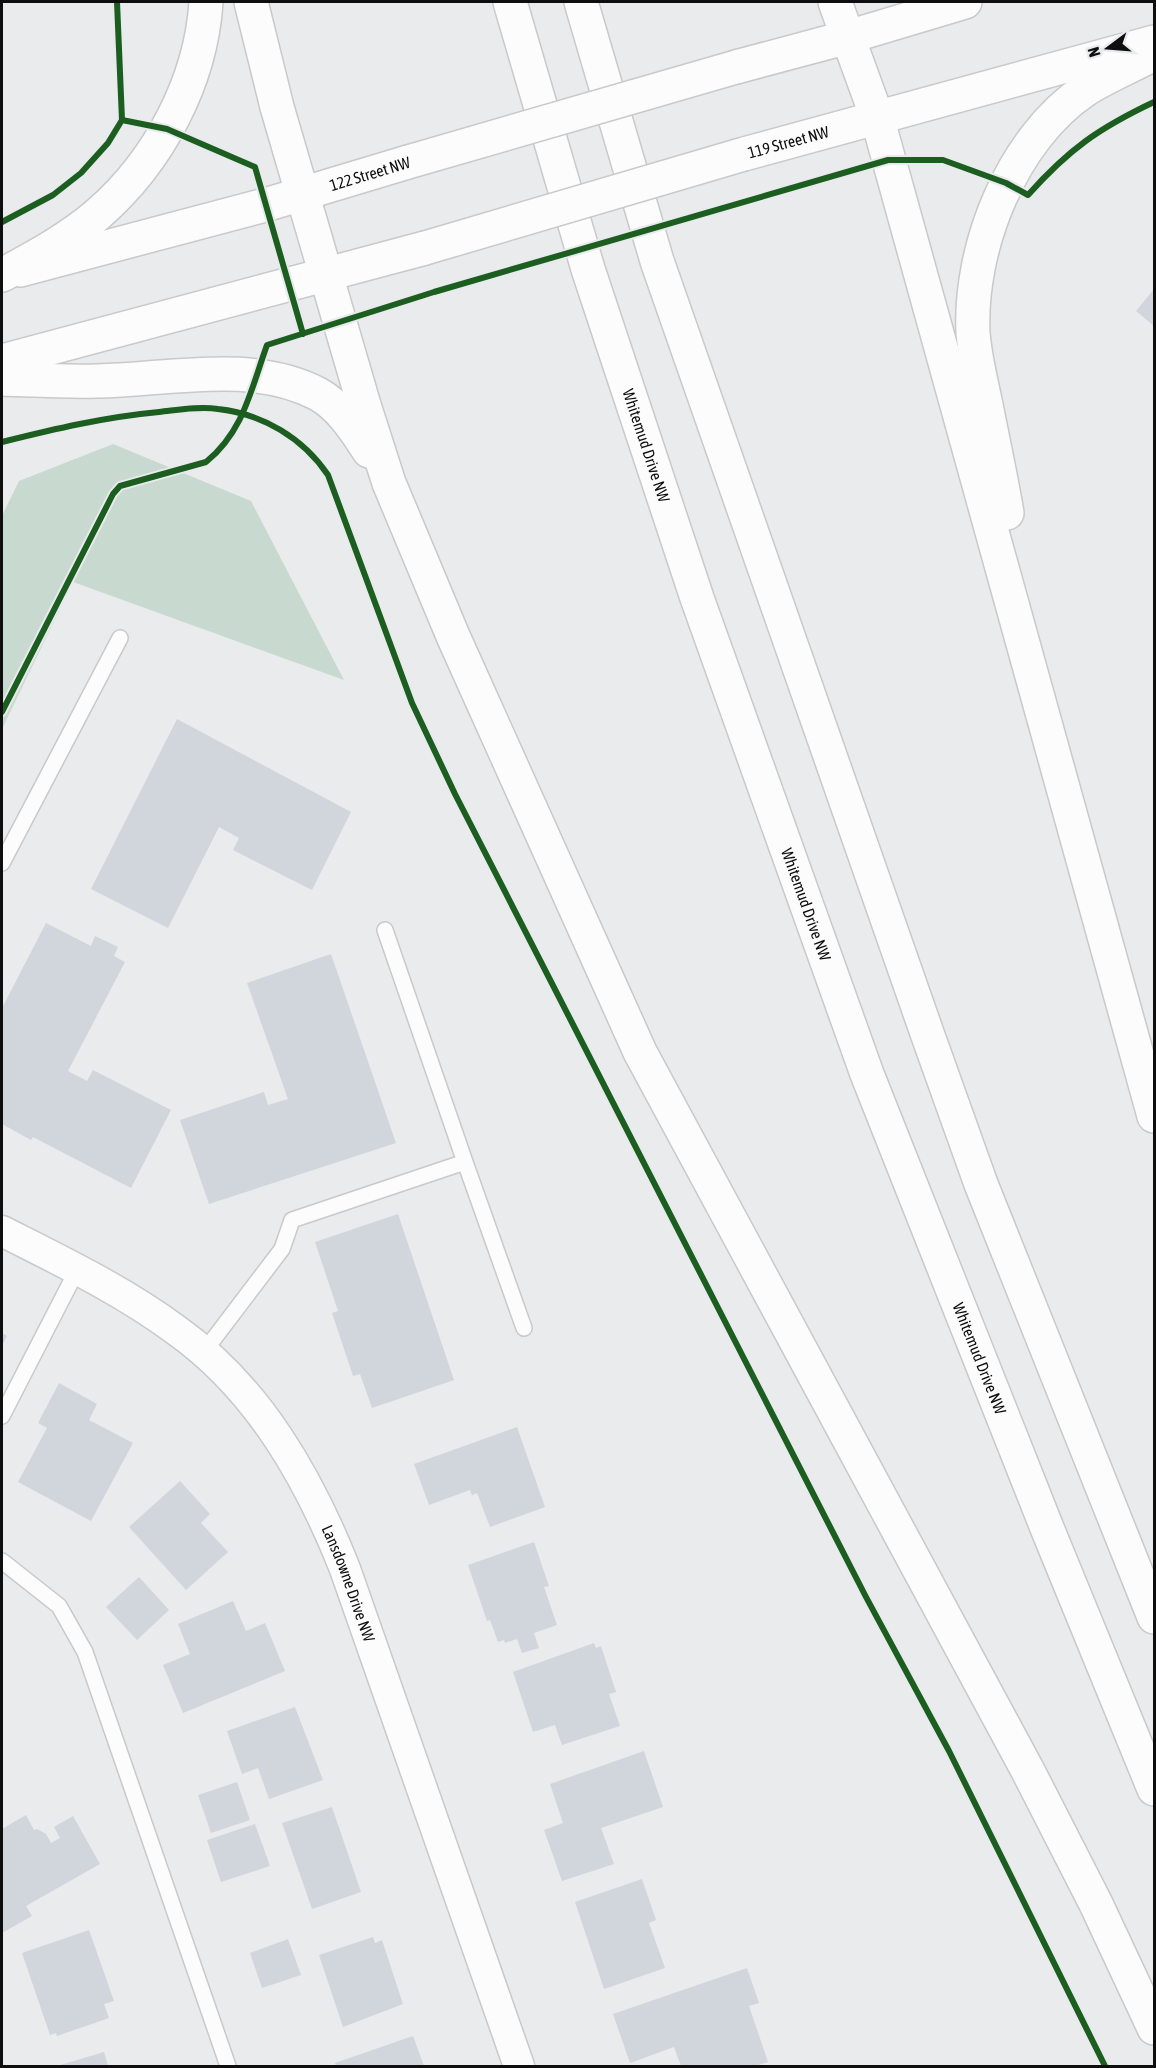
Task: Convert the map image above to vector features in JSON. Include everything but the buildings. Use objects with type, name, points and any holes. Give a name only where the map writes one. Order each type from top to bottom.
[{"type":"main road","points":[[2,275],[69,236],[98,214],[125,188],[147,160],[167,129],[184,93],[197,56],[207,2]]},
{"type":"main road","points":[[250,2],[302,194],[389,483],[453,636],[639,1052],[1028,1771],[1096,1904],[1155,2028]]},
{"type":"main road","name":"Whitemud Drive NW","points":[[510,2],[588,269],[697,598],[867,1074],[1047,1528],[1155,1789]]},
{"type":"main road","points":[[581,2],[657,261],[927,1033],[981,1184],[1155,1617]]},
{"type":"main road","points":[[835,2],[877,117],[1155,1116]]},
{"type":"main road","points":[[848,37],[965,2]]},
{"type":"main road","name":"122 Street NW","points":[[2,275],[302,194],[736,67],[848,37]]},
{"type":"main road","name":"119 Street NW","points":[[325,273],[424,248],[744,154],[1155,42]]},
{"type":"main road","points":[[1041,710],[973,333],[978,263],[996,206],[1006,183],[1055,117],[1085,90],[1155,54]]},
{"type":"main road","points":[[2,361],[325,273]]},
{"type":"main road","points":[[2,379],[99,381],[182,374],[256,376],[280,380],[302,386],[334,406],[349,420],[389,483]]},
{"type":"street","name":"Lansdowne Drive NW","points":[[2,1231],[77,1270],[155,1315],[203,1353],[238,1387],[279,1438],[327,1524],[519,2067]]},
{"type":"lane","points":[[2,863],[120,638]]},
{"type":"lane","points":[[385,930],[524,1328]]},
{"type":"lane","points":[[203,1353],[282,1249],[292,1220],[465,1162]]},
{"type":"lane","points":[[2,1416],[77,1270]]},
{"type":"lane","points":[[2,1562],[59,1606],[85,1652],[228,2067]]},
{"type":"green space","points":[[113,444],[251,501],[344,680],[73,582],[2,729],[2,516],[19,481]]},
{"type":"cycle path","points":[[2,222],[53,195],[81,173],[108,143],[122,120],[117,2]]},
{"type":"cycle path","points":[[2,712],[113,494],[120,486],[206,462],[219,450],[238,423],[245,408],[267,345],[434,292],[888,160],[943,160],[1006,183],[1028,195],[1071,152],[1117,121],[1154,102]]},
{"type":"cycle path","points":[[122,120],[167,129],[255,167],[303,334]]},
{"type":"cycle path","points":[[2,442],[119,417],[211,408],[251,416],[281,430],[307,450],[328,475],[412,703],[455,794],[866,1597],[949,1751],[1105,2066]]}]
